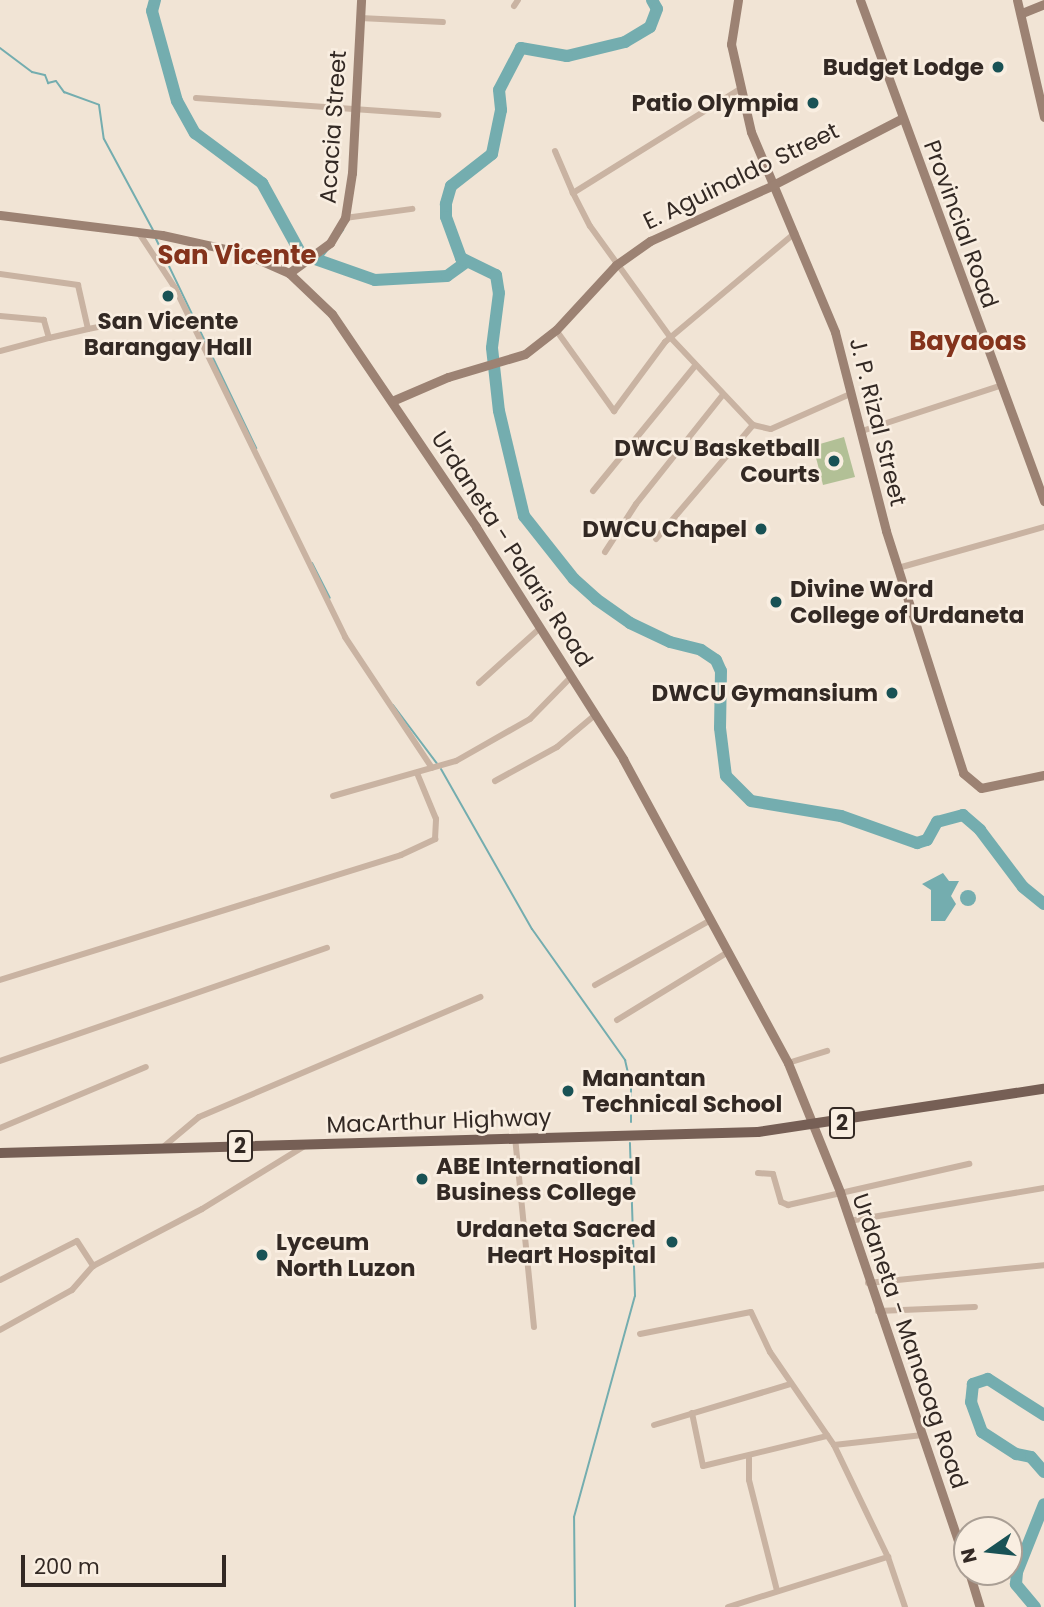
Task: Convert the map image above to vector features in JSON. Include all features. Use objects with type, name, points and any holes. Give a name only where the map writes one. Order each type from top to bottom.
[{"type":"main road","name":"Acacia Street","points":[[289,273],[341,231],[345,218],[356,109],[361,0]]},
{"type":"main road","name":"J. P. Rizal Street","points":[[738,0],[731,44],[740,89],[771,186],[794,233],[835,332],[898,568],[963,773],[981,788],[1044,775]]},
{"type":"main road","name":"Provincial Road","points":[[860,0],[901,119],[1044,501]]},
{"type":"main road","points":[[1017,0],[1044,117]]},
{"type":"main road","points":[[1022,13],[1044,4]]},
{"type":"main road","name":"E. Aguinaldo Street","points":[[392,401],[475,369],[509,361],[556,330],[616,265],[666,232],[771,186],[901,119]]},
{"type":"main road","name":"Urdaneta - Palaris Road","points":[[0,215],[162,235],[244,253],[289,273],[326,307],[392,401],[572,676],[711,920],[788,1063],[816,1127]]},
{"type":"main road","name":"MacArthur Highway","points":[[0,1153],[816,1127],[1044,1089]]},
{"type":"main road","name":"Urdaneta - Manaoag Road","points":[[816,1127],[953,1526]]},
{"type":"main road","points":[[973,1586],[980,1607]]},
{"type":"street","points":[[360,18],[443,22]]},
{"type":"street","points":[[573,192],[740,89]]},
{"type":"street","points":[[197,98],[438,115]]},
{"type":"street","points":[[555,151],[573,192],[616,265],[694,367],[753,425],[771,429],[850,394]]},
{"type":"street","points":[[345,218],[412,209]]},
{"type":"street","points":[[143,233],[175,288],[345,637],[434,768]]},
{"type":"street","points":[[556,330],[614,411],[670,337],[794,233]]},
{"type":"street","points":[[0,274],[78,285],[88,329]]},
{"type":"street","points":[[0,316],[44,320],[50,338]]},
{"type":"street","points":[[0,351],[103,326]]},
{"type":"street","points":[[593,491],[694,367]]},
{"type":"street","points":[[862,431],[1000,386]]},
{"type":"street","points":[[605,552],[636,504],[722,396]]},
{"type":"street","points":[[656,539],[753,425]]},
{"type":"street","points":[[898,568],[1044,527]]},
{"type":"street","points":[[479,683],[541,628]]},
{"type":"street","points":[[333,796],[450,764],[530,719],[572,676]]},
{"type":"street","points":[[495,781],[557,747],[595,715]]},
{"type":"street","points":[[0,980],[401,855],[435,839],[436,819],[417,773]]},
{"type":"street","points":[[595,985],[711,920]]},
{"type":"street","points":[[0,1061],[327,948]]},
{"type":"street","points":[[617,1020],[728,952]]},
{"type":"street","points":[[162,1148],[199,1117],[480,997]]},
{"type":"street","points":[[788,1063],[827,1051]]},
{"type":"street","points":[[0,1128],[146,1067]]},
{"type":"street","points":[[515,1137],[534,1327]]},
{"type":"street","points":[[0,1330],[72,1290],[93,1266],[202,1209],[307,1144]]},
{"type":"street","points":[[758,1173],[773,1174],[785,1205],[970,1164]]},
{"type":"street","points":[[849,1221],[1044,1188]]},
{"type":"street","points":[[0,1280],[76,1241],[93,1266]]},
{"type":"street","points":[[868,1283],[1044,1265]]},
{"type":"street","points":[[878,1311],[975,1307]]},
{"type":"street","points":[[640,1334],[749,1310],[792,1384],[835,1445],[888,1557],[905,1607]]},
{"type":"street","points":[[654,1425],[792,1384]]},
{"type":"street","points":[[692,1413],[700,1465],[749,1458],[827,1436]]},
{"type":"street","points":[[835,1445],[922,1435]]},
{"type":"street","points":[[749,1458],[749,1480],[777,1591]]},
{"type":"street","points":[[727,1607],[888,1557]]},
{"type":"green space","name":"DWCU Basketball Courts","points":[[844,437],[855,477],[823,485],[813,446]]},
{"type":"water","points":[[943,873],[949,881],[959,881],[951,896],[956,904],[945,921],[931,921],[931,890],[922,884]]},
{"type":"water","points":[[965,890],[971,890],[976,898],[974,904],[965,906],[960,901],[960,895]]},
{"type":"waterway","points":[[155,0],[152,11],[177,101],[195,133],[262,183],[301,254],[375,280],[447,276],[466,262]]},
{"type":"waterway","points":[[652,0],[657,9],[650,27],[625,42],[567,56],[521,48],[499,90],[501,110],[492,154],[451,186],[446,204],[446,217],[461,258],[496,275],[499,293],[492,348],[499,411],[524,516],[574,579],[596,599],[630,623],[670,642],[701,650],[716,660],[721,671],[720,728],[726,776],[751,801],[841,816],[917,843],[927,840],[937,822],[963,815],[980,830],[1023,887],[1044,904]]},
{"type":"waterway","points":[[0,48],[32,72],[45,75],[48,83],[56,81],[64,92],[99,105],[104,139],[153,230]]},
{"type":"waterway","points":[[318,262],[343,230]]},
{"type":"waterway","points":[[156,239],[256,448]]},
{"type":"waterway","points":[[312,563],[330,598]]},
{"type":"waterway","points":[[393,705],[438,765]]},
{"type":"waterway","points":[[441,769],[532,929],[625,1060],[631,1087],[631,1122]]},
{"type":"waterway","points":[[575,1607],[574,1517],[635,1296],[630,1143]]},
{"type":"waterway","points":[[1044,1415],[988,1379],[973,1384],[971,1402],[982,1432],[1016,1454],[1031,1457],[1044,1472]]},
{"type":"waterway","points":[[1035,1607],[1016,1584],[1017,1572],[1044,1504]]},
{"type":"place","name":"Budget Lodge","points":[[998,67]]},
{"type":"place","name":"Patio Olympia","points":[[813,103]]},
{"type":"place","name":"San Vicente Barangay Hall","points":[[168,296]]},
{"type":"place","name":"DWCU Basketball Courts","points":[[834,461]]},
{"type":"place","name":"DWCU Chapel","points":[[761,529]]},
{"type":"place","name":"Divine Word College of Urdaneta","points":[[776,602]]},
{"type":"place","name":"DWCU Gymansium","points":[[892,693]]},
{"type":"place","name":"Manantan Technical School","points":[[568,1091]]},
{"type":"place","name":"ABE International Business College","points":[[422,1179]]},
{"type":"place","name":"Urdaneta Sacred Heart Hospital","points":[[672,1242]]},
{"type":"place","name":"Lyceum North Luzon","points":[[262,1255]]},
{"type":"district","name":"San Vicente","points":[[237,256]]},
{"type":"district","name":"Bayaoas","points":[[968,342]]}]
